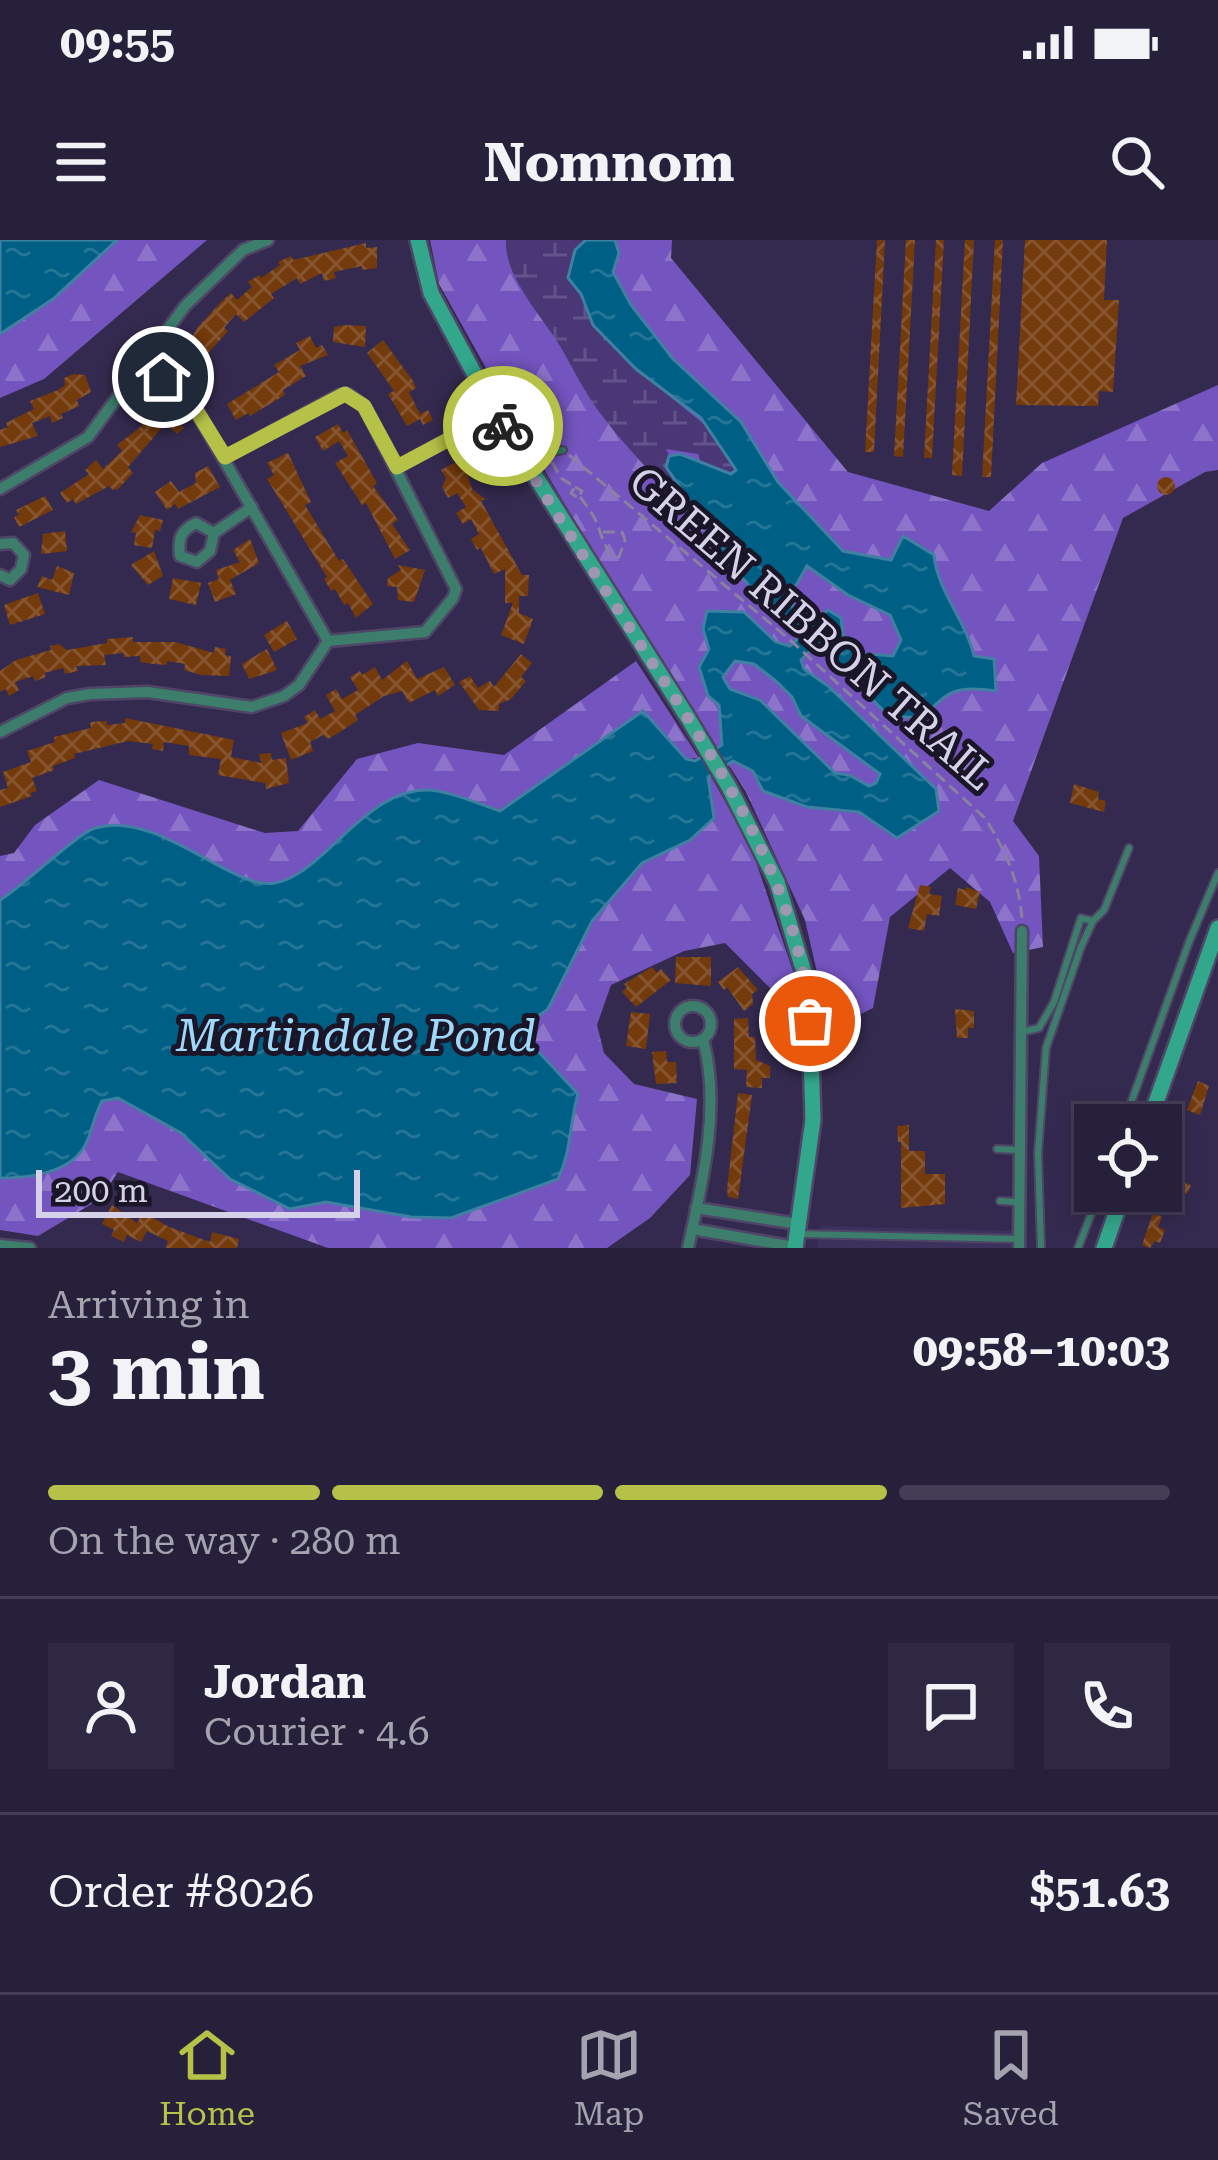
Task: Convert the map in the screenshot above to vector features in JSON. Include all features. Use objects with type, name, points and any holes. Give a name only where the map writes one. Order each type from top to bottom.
[{"type":"main road","points":[[418,240],[431,293],[496,414],[688,718],[777,882],[806,980],[813,1120],[796,1238]]},
{"type":"main road","points":[[1155,1104],[1218,928]]},
{"type":"main road","points":[[1103,1248],[1116,1212]]},
{"type":"street","points":[[0,489],[88,436],[185,306],[243,250],[268,240]]},
{"type":"street","points":[[140,362],[185,392],[328,641]]},
{"type":"street","points":[[225,457],[339,395],[348,394],[364,406],[453,583],[454,598],[425,632],[328,641]]},
{"type":"street","points":[[397,467],[496,414]]},
{"type":"street","points":[[214,533],[252,507]]},
{"type":"street","points":[[0,544],[13,544],[24,555],[21,569],[10,580],[0,575]]},
{"type":"street","points":[[0,732],[67,698],[90,694],[148,692],[252,707],[284,696],[299,685],[328,641]]},
{"type":"street","points":[[1019,1244],[1022,931]]},
{"type":"street","points":[[688,1248],[711,1092],[703,1039]]},
{"type":"street","points":[[696,1208],[796,1238]]},
{"type":"street","points":[[692,1229],[796,1238]]},
{"type":"street","points":[[0,1245],[27,1248]]},
{"type":"lane","points":[[528,468],[562,450]]},
{"type":"lane","points":[[1041,1248],[1038,1153],[1046,1048],[1094,921],[1104,910],[1129,848]]},
{"type":"lane","points":[[1131,1104],[1218,873]]},
{"type":"lane","points":[[1021,1032],[1039,1028],[1054,1003],[1082,917],[1094,921]]},
{"type":"lane","points":[[997,1149],[1020,1150]]},
{"type":"lane","points":[[1000,1202],[1019,1202]]},
{"type":"lane","points":[[1078,1248],[1092,1212]]},
{"type":"lane","points":[[796,1238],[857,1236],[1019,1244]]},
{"type":"lane","points":[[857,1236],[859,1248]]},
{"type":"path","name":"GREEN RIBBON TRAIL","points":[[562,450],[789,639],[986,820],[1009,857],[1020,893],[1022,931]]},
{"type":"path","points":[[548,455],[562,478],[575,487],[572,495],[580,497],[596,518],[600,532],[609,553],[619,557],[626,540],[622,532],[600,532]]},
{"type":"shaded area","points":[[820,1226],[1016,1231],[1015,1248],[817,1248]]},
{"type":"green space","points":[[117,240],[207,240],[44,379],[0,398],[0,334],[45,305]]},
{"type":"green space","points":[[430,240],[672,240],[671,258],[848,472],[989,511],[1042,463],[1218,385],[1218,470],[1205,472],[1123,518],[1013,821],[1039,856],[1043,947],[1013,953],[990,902],[950,868],[890,917],[873,1008],[830,1029],[805,920],[746,792],[520,429],[439,284]]},
{"type":"green space","points":[[506,240],[584,240],[575,250],[568,278],[581,294],[593,325],[636,369],[705,425],[795,547],[710,488],[698,454],[666,449],[709,532],[651,473],[597,409],[523,292],[510,266]]},
{"type":"green space","points":[[636,661],[699,758],[686,759],[643,711],[499,811],[438,791],[404,794],[360,820],[312,864],[275,883],[237,875],[168,839],[119,825],[87,832],[0,900],[0,856],[14,853],[35,825],[99,780],[265,833],[298,831],[357,759],[418,743],[504,755]]},
{"type":"green space","points":[[710,775],[751,847],[801,995],[792,1010],[725,943],[684,951],[611,985],[597,1025],[604,1053],[634,1084],[697,1099],[690,1175],[650,1218],[607,1248],[328,1248],[118,1172],[100,1199],[38,1236],[0,1230],[0,1178],[44,1175],[86,1145],[102,1101],[118,1098],[181,1133],[230,1179],[290,1209],[326,1201],[517,1193],[558,1179],[578,1094],[535,1048],[528,1032],[534,1019],[548,1009],[592,921],[642,863],[690,840]]},
{"type":"water","points":[[0,240],[117,240],[53,299],[0,334]]},
{"type":"water","name":"Martindale Pond","points":[[586,240],[615,240],[619,253],[613,272],[631,305],[673,359],[741,422],[778,482],[843,551],[891,560],[903,536],[934,555],[940,581],[974,656],[994,659],[996,691],[954,692],[922,718],[889,716],[824,652],[810,651],[801,660],[804,669],[936,789],[939,811],[897,838],[859,812],[807,807],[763,791],[753,771],[733,761],[708,777],[714,818],[690,840],[642,863],[592,921],[548,1009],[534,1019],[528,1032],[535,1048],[578,1094],[558,1179],[451,1218],[411,1217],[326,1202],[290,1209],[230,1179],[181,1133],[118,1098],[102,1101],[82,1150],[63,1166],[38,1175],[0,1178],[0,900],[87,832],[119,825],[144,830],[238,875],[275,883],[312,864],[360,820],[404,794],[438,791],[500,811],[643,711],[686,759],[695,761],[722,745],[719,705],[708,696],[699,667],[709,649],[703,629],[707,611],[744,612],[776,642],[790,646],[798,639],[717,550],[705,523],[666,467],[669,456],[680,454],[731,474],[736,470],[701,418],[636,369],[593,325],[581,294],[568,278],[575,250]],"holes":[[[807,566],[848,595],[890,615],[901,640],[893,656],[857,653],[844,643],[841,618],[828,610],[814,621],[793,616],[792,592]],[[735,661],[754,664],[777,682],[792,697],[801,716],[880,774],[876,783],[869,786],[835,773],[760,700],[730,689],[723,677]]]},
{"type":"building","points":[[877,240],[885,240],[874,452],[865,452]]},
{"type":"building","points":[[906,240],[915,240],[903,457],[894,456]]},
{"type":"building","points":[[936,240],[944,240],[932,458],[924,458]]},
{"type":"building","points":[[965,240],[974,240],[962,476],[952,475]]},
{"type":"building","points":[[995,240],[1003,240],[991,477],[982,477]]},
{"type":"building","points":[[1025,240],[1107,240],[1104,300],[1119,300],[1113,392],[1099,391],[1098,406],[1016,405]]},
{"type":"building","points":[[366,243],[366,248],[377,247],[377,268],[334,272],[336,278],[324,281],[322,273],[300,284],[297,278],[271,294],[274,298],[244,322],[236,314],[224,328],[228,331],[193,370],[179,358],[220,303],[231,293],[237,300],[252,287],[248,282],[261,278],[278,262]]},
{"type":"building","points":[[366,326],[365,347],[333,342],[334,327]]},
{"type":"building","points":[[310,336],[316,348],[322,345],[328,355],[300,366],[306,376],[283,390],[285,395],[236,420],[227,404],[279,372],[274,365],[300,350],[296,343]]},
{"type":"building","points":[[383,340],[413,381],[416,388],[409,392],[420,414],[428,410],[433,420],[423,425],[420,419],[407,426],[388,394],[394,391],[367,353]]},
{"type":"building","points":[[85,375],[91,392],[77,400],[79,406],[52,423],[50,416],[32,423],[38,436],[0,447],[0,430],[8,427],[6,423],[34,409],[30,401],[58,390],[65,385],[64,378]]},
{"type":"building","points":[[155,405],[162,405],[184,428],[177,434],[166,423],[128,467],[133,473],[118,489],[109,486],[76,504],[73,499],[67,503],[60,493],[89,474],[85,470],[96,460],[103,469],[122,451],[117,445],[143,425],[138,420]]},
{"type":"building","points":[[338,424],[343,433],[347,430],[377,483],[373,486],[398,520],[392,524],[410,550],[395,559],[366,503],[362,505],[335,463],[348,456],[339,441],[323,451],[315,437]]},
{"type":"building","points":[[288,453],[311,502],[305,505],[339,561],[343,559],[373,604],[356,618],[348,603],[344,605],[335,589],[331,591],[267,479],[274,475],[267,463]]},
{"type":"building","points":[[456,462],[465,466],[472,489],[485,499],[481,501],[522,575],[529,575],[528,596],[519,596],[519,613],[533,619],[524,644],[501,635],[513,603],[505,603],[505,569],[494,574],[471,539],[479,534],[471,519],[463,524],[456,513],[466,507],[457,493],[448,498],[442,487],[446,478],[441,470]]},
{"type":"building","points":[[208,466],[220,487],[167,510],[155,492],[171,481],[179,492],[196,483],[195,473]]},
{"type":"building","points":[[1166,477],[1175,486],[1166,495],[1157,486]]},
{"type":"building","points":[[45,496],[53,510],[19,527],[16,510]]},
{"type":"building","points":[[140,515],[163,520],[160,531],[155,530],[152,548],[134,545],[136,533],[131,532]]},
{"type":"building","points":[[65,531],[67,551],[41,554],[43,534]]},
{"type":"building","points":[[250,539],[259,563],[230,580],[236,594],[215,602],[208,583],[219,579],[216,570],[240,562],[233,550]]},
{"type":"building","points":[[154,551],[163,576],[148,585],[131,565]]},
{"type":"building","points":[[398,565],[425,570],[414,602],[398,600],[397,587],[387,586],[388,578],[401,570]]},
{"type":"building","points":[[57,566],[74,573],[69,595],[37,587],[42,576],[52,580]]},
{"type":"building","points":[[173,578],[201,583],[196,605],[169,599]]},
{"type":"building","points":[[38,593],[45,614],[10,625],[4,605]]},
{"type":"building","points":[[287,621],[297,639],[274,652],[264,635]]},
{"type":"building","points":[[133,637],[133,642],[175,642],[214,653],[215,647],[226,649],[225,655],[231,656],[229,676],[201,675],[184,670],[185,664],[167,661],[167,665],[140,662],[140,656],[124,657],[124,653],[104,655],[106,665],[76,666],[78,671],[65,674],[63,668],[35,681],[33,676],[15,682],[19,690],[9,696],[6,689],[0,692],[0,671],[16,660],[59,644],[67,650]]},
{"type":"building","points":[[267,649],[277,670],[249,679],[242,664]]},
{"type":"building","points":[[521,654],[532,663],[521,677],[526,681],[511,699],[499,704],[499,711],[479,710],[459,682],[470,676],[478,688],[490,681],[494,687]]},
{"type":"building","points":[[407,661],[417,679],[444,667],[455,685],[438,696],[435,690],[409,703],[402,691],[384,696],[355,715],[358,720],[340,732],[310,742],[313,751],[291,760],[281,733],[308,723],[304,717],[315,710],[320,719],[335,711],[326,695],[336,689],[342,699],[358,690],[350,677],[360,671],[362,675],[375,667],[382,680]]},
{"type":"building","points":[[125,718],[234,740],[231,757],[261,763],[259,754],[271,753],[272,760],[286,758],[289,783],[266,789],[265,783],[218,775],[221,759],[189,755],[189,746],[164,742],[163,751],[152,749],[153,744],[128,741],[74,754],[75,758],[53,766],[54,770],[32,778],[37,791],[32,796],[0,807],[0,790],[8,788],[3,772],[31,762],[27,751],[55,742],[54,737],[91,728],[90,722],[125,723]]},
{"type":"building","points":[[1074,784],[1099,792],[1098,799],[1106,801],[1104,812],[1070,803]]},
{"type":"building","points":[[920,885],[931,887],[929,894],[942,896],[939,916],[927,914],[924,931],[908,928]]},
{"type":"building","points":[[958,888],[980,892],[976,909],[955,905]]},
{"type":"building","points":[[676,957],[711,957],[711,986],[675,983]]},
{"type":"building","points":[[652,967],[671,980],[636,1007],[622,992],[627,987],[624,984]]},
{"type":"building","points":[[738,967],[758,990],[752,994],[753,1004],[744,1011],[718,982]]},
{"type":"building","points":[[955,1009],[974,1011],[974,1028],[968,1028],[968,1038],[957,1038]]},
{"type":"building","points":[[631,1012],[650,1014],[646,1049],[626,1046]]},
{"type":"building","points":[[748,1018],[756,1060],[770,1066],[770,1078],[762,1078],[762,1088],[746,1087],[747,1070],[734,1069],[734,1019]]},
{"type":"building","points":[[666,1051],[667,1062],[676,1062],[677,1083],[656,1084],[652,1052]]},
{"type":"building","points":[[1198,1081],[1209,1086],[1200,1115],[1187,1110]]},
{"type":"building","points":[[738,1093],[752,1095],[738,1199],[728,1197],[727,1189]]},
{"type":"building","points":[[909,1125],[909,1151],[925,1151],[925,1174],[945,1174],[945,1204],[901,1208],[897,1126]]},
{"type":"building","points":[[112,1205],[137,1223],[143,1212],[210,1242],[212,1232],[239,1239],[237,1248],[166,1248],[168,1241],[147,1231],[141,1242],[127,1235],[124,1242],[102,1224]]},
{"type":"building","points":[[1153,1213],[1162,1217],[1158,1227],[1165,1230],[1160,1243],[1155,1241],[1150,1248],[1142,1245]]},
{"type":"way so far","points":[[503,426],[729,787],[777,882],[798,946],[810,1021]]},
{"type":"route","points":[[163,377],[185,392],[225,457],[345,394],[364,406],[397,467],[496,414],[503,426]]}]
